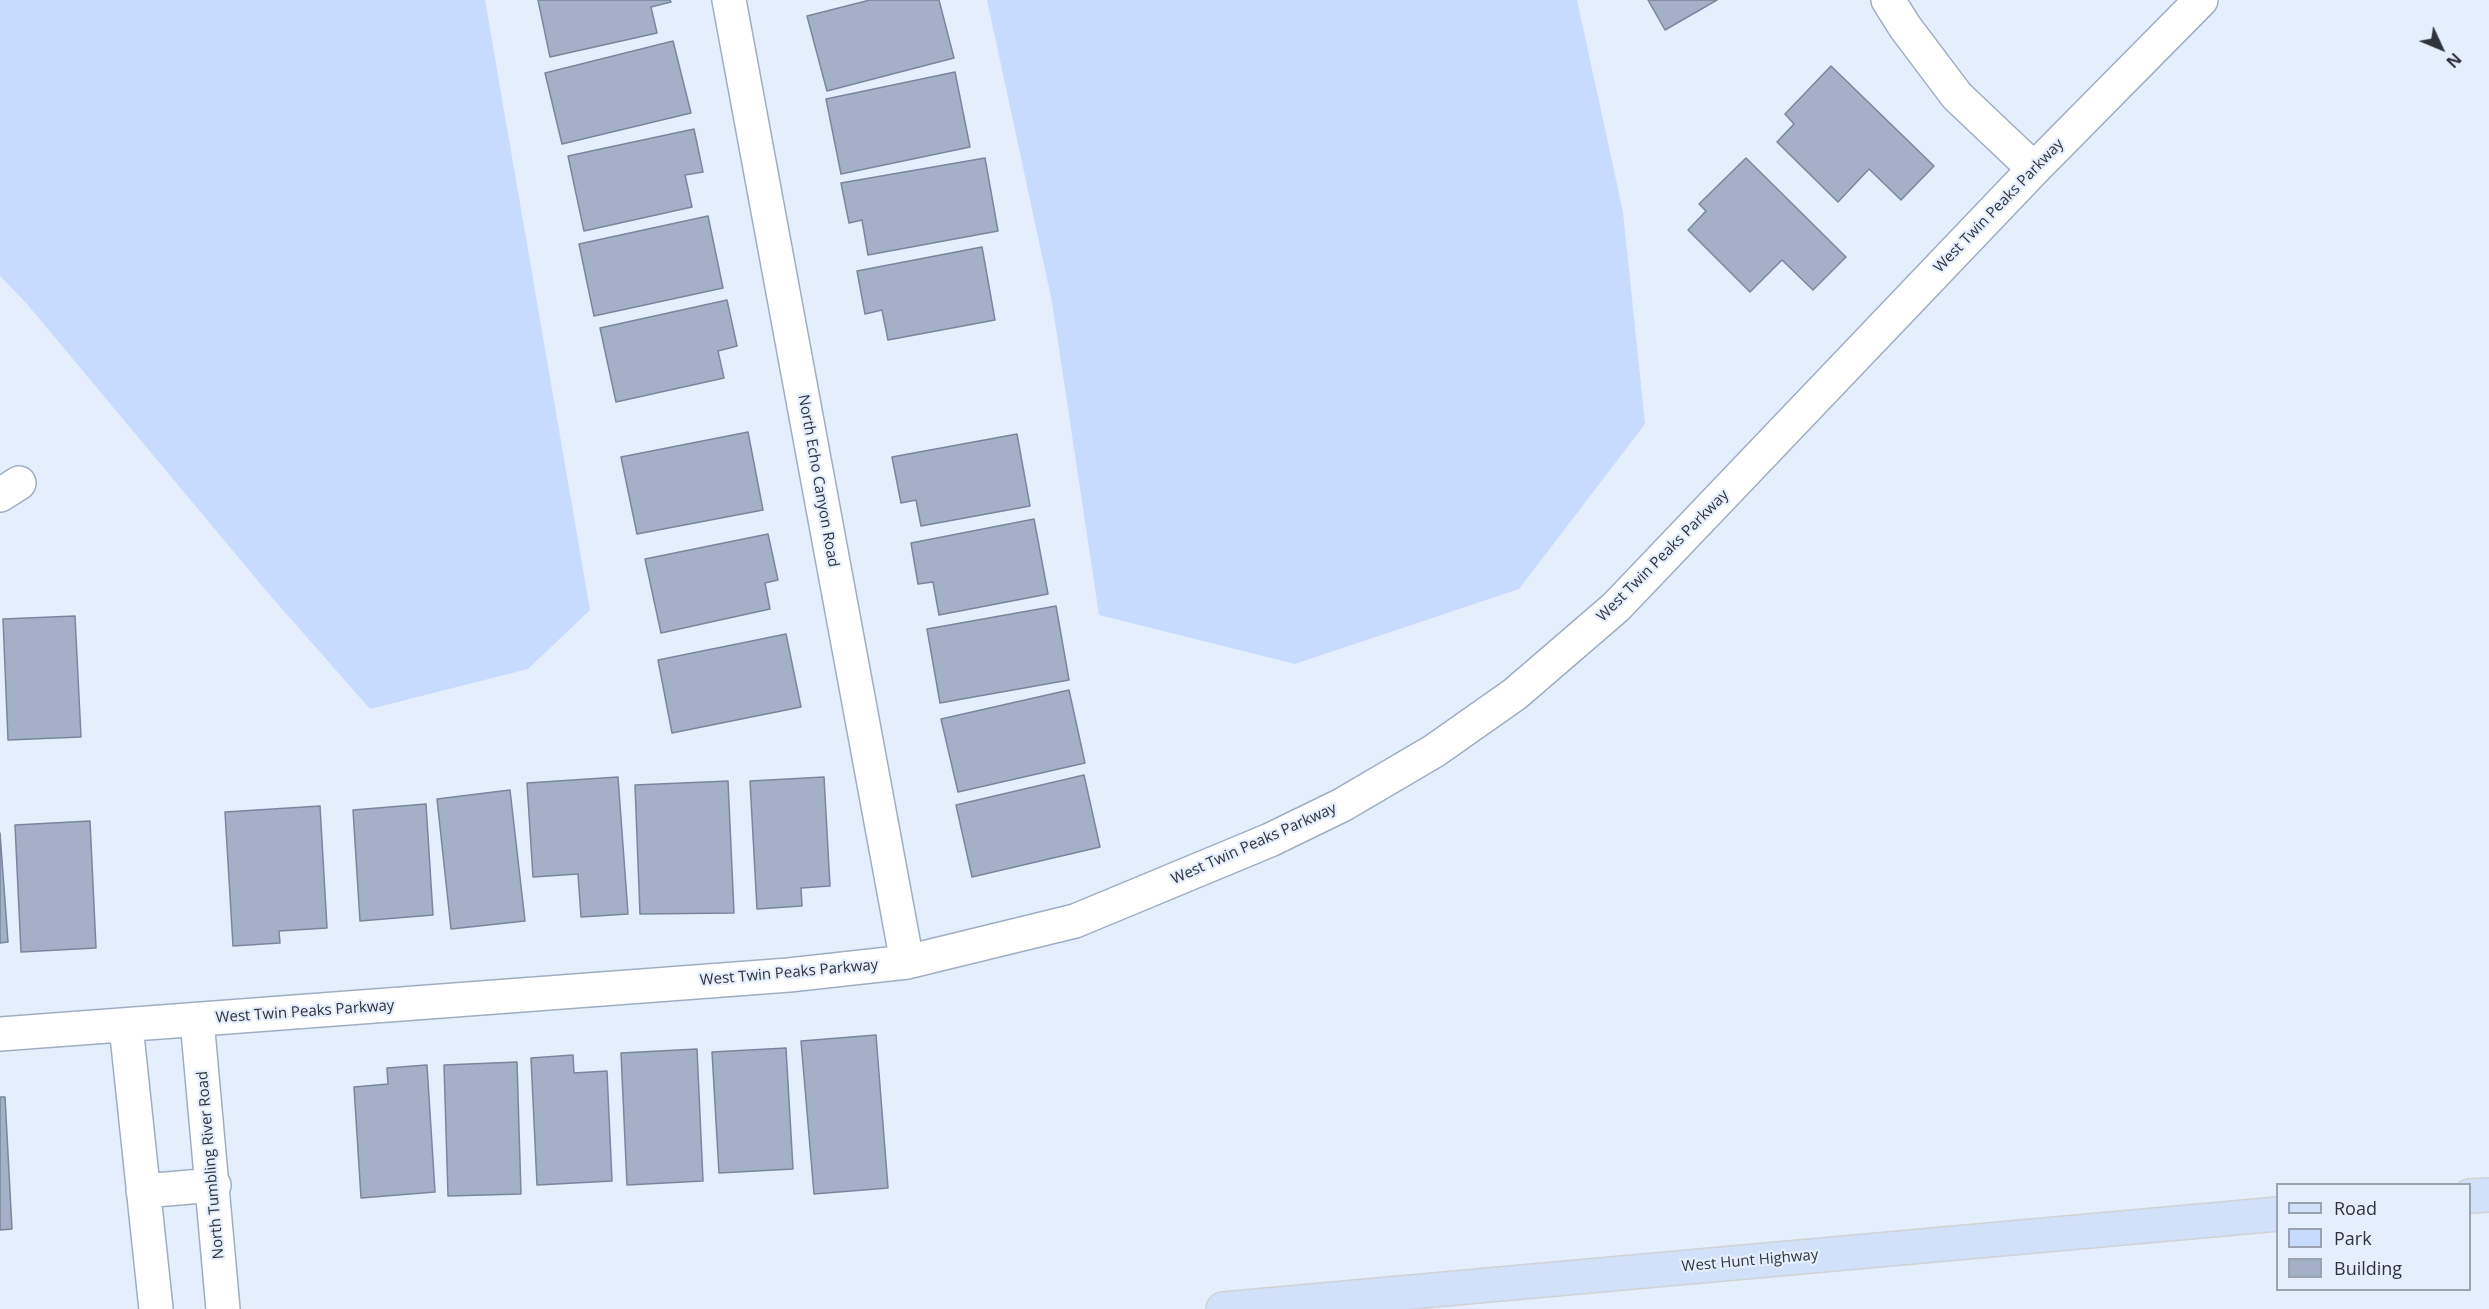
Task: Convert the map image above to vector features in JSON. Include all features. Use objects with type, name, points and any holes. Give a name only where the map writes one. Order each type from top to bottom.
[{"type":"main road","points":[[2471,1196],[2489,1195]]},
{"type":"main road","name":"West Hunt Highway","points":[[1223,1309],[2276,1214]]},
{"type":"street","name":"North Echo Canyon Road","points":[[729,0],[907,962]]},
{"type":"street","points":[[1888,0],[1905,27],[1958,96],[2034,169]]},
{"type":"street","name":"West Twin Peaks Parkway","points":[[0,1034],[789,975],[907,962],[1075,921],[1270,840],[1342,805],[1461,732],[1515,694],[1616,607],[2034,169],[2200,0]]},
{"type":"street","name":"North Tumbling River Road","points":[[197,1020],[214,1185],[223,1309]]},
{"type":"street","points":[[126,1026],[156,1309]]},
{"type":"street","points":[[143,1191],[214,1185]]},
{"type":"green space","points":[[0,0],[485,0],[590,610],[528,669],[370,709],[268,593],[27,304],[0,276]]},
{"type":"green space","points":[[987,0],[1577,0],[1623,212],[1645,424],[1519,589],[1295,664],[1099,615],[1052,302]]},
{"type":"building","points":[[538,0],[670,0],[671,2],[651,7],[657,33],[550,57]]},
{"type":"building","points":[[870,0],[939,0],[954,58],[827,91],[807,16]]},
{"type":"building","points":[[1648,0],[1717,0],[1665,30]]},
{"type":"building","points":[[673,41],[691,113],[562,144],[545,73]]},
{"type":"building","points":[[1831,66],[1934,166],[1901,200],[1869,169],[1838,202],[1777,142],[1794,124],[1785,114]]},
{"type":"building","points":[[955,72],[970,147],[841,174],[826,99]]},
{"type":"building","points":[[694,129],[703,172],[685,175],[692,207],[584,231],[568,156]]},
{"type":"building","points":[[985,158],[998,231],[868,255],[862,220],[849,223],[841,183]]},
{"type":"building","points":[[1746,158],[1846,257],[1813,290],[1782,260],[1750,292],[1688,230],[1706,211],[1699,204]]},
{"type":"building","points":[[708,216],[723,288],[594,316],[579,244]]},
{"type":"building","points":[[982,247],[995,320],[888,340],[882,310],[865,314],[857,271]]},
{"type":"building","points":[[727,300],[737,346],[718,351],[724,378],[616,402],[600,328]]},
{"type":"building","points":[[748,432],[763,510],[637,534],[621,457]]},
{"type":"building","points":[[1017,434],[1030,506],[921,526],[916,500],[901,503],[892,457]]},
{"type":"building","points":[[1034,519],[1048,594],[939,615],[933,582],[918,584],[911,543]]},
{"type":"building","points":[[768,534],[778,580],[765,583],[770,609],[661,633],[645,559]]},
{"type":"building","points":[[1056,606],[1069,680],[940,703],[927,629]]},
{"type":"building","points":[[75,616],[81,737],[8,740],[3,619]]},
{"type":"building","points":[[786,634],[801,707],[672,733],[658,660]]},
{"type":"building","points":[[1069,690],[1085,763],[958,792],[941,719]]},
{"type":"building","points":[[1084,775],[1100,847],[972,877],[956,805]]},
{"type":"building","points":[[618,777],[628,914],[581,917],[578,874],[533,877],[527,783]]},
{"type":"building","points":[[824,777],[830,886],[801,888],[802,906],[757,909],[750,781]]},
{"type":"building","points":[[728,781],[734,913],[640,914],[635,785]]},
{"type":"building","points":[[510,790],[525,921],[451,929],[437,799]]},
{"type":"building","points":[[426,804],[433,915],[360,921],[353,810]]},
{"type":"building","points":[[320,806],[327,928],[279,931],[280,943],[233,946],[225,812]]},
{"type":"building","points":[[90,821],[96,948],[21,952],[15,825]]},
{"type":"building","points":[[0,833],[8,942],[0,943]]},
{"type":"building","points":[[876,1035],[888,1188],[814,1194],[801,1041]]},
{"type":"building","points":[[786,1048],[793,1169],[719,1173],[712,1052]]},
{"type":"building","points":[[697,1049],[703,1181],[627,1185],[621,1053]]},
{"type":"building","points":[[573,1055],[574,1073],[607,1071],[612,1181],[537,1185],[531,1058]]},
{"type":"building","points":[[517,1062],[521,1194],[448,1196],[444,1065]]},
{"type":"building","points":[[427,1065],[435,1192],[361,1198],[354,1087],[388,1084],[387,1068]]},
{"type":"building","points":[[0,1097],[5,1097],[12,1229],[0,1230]]}]
